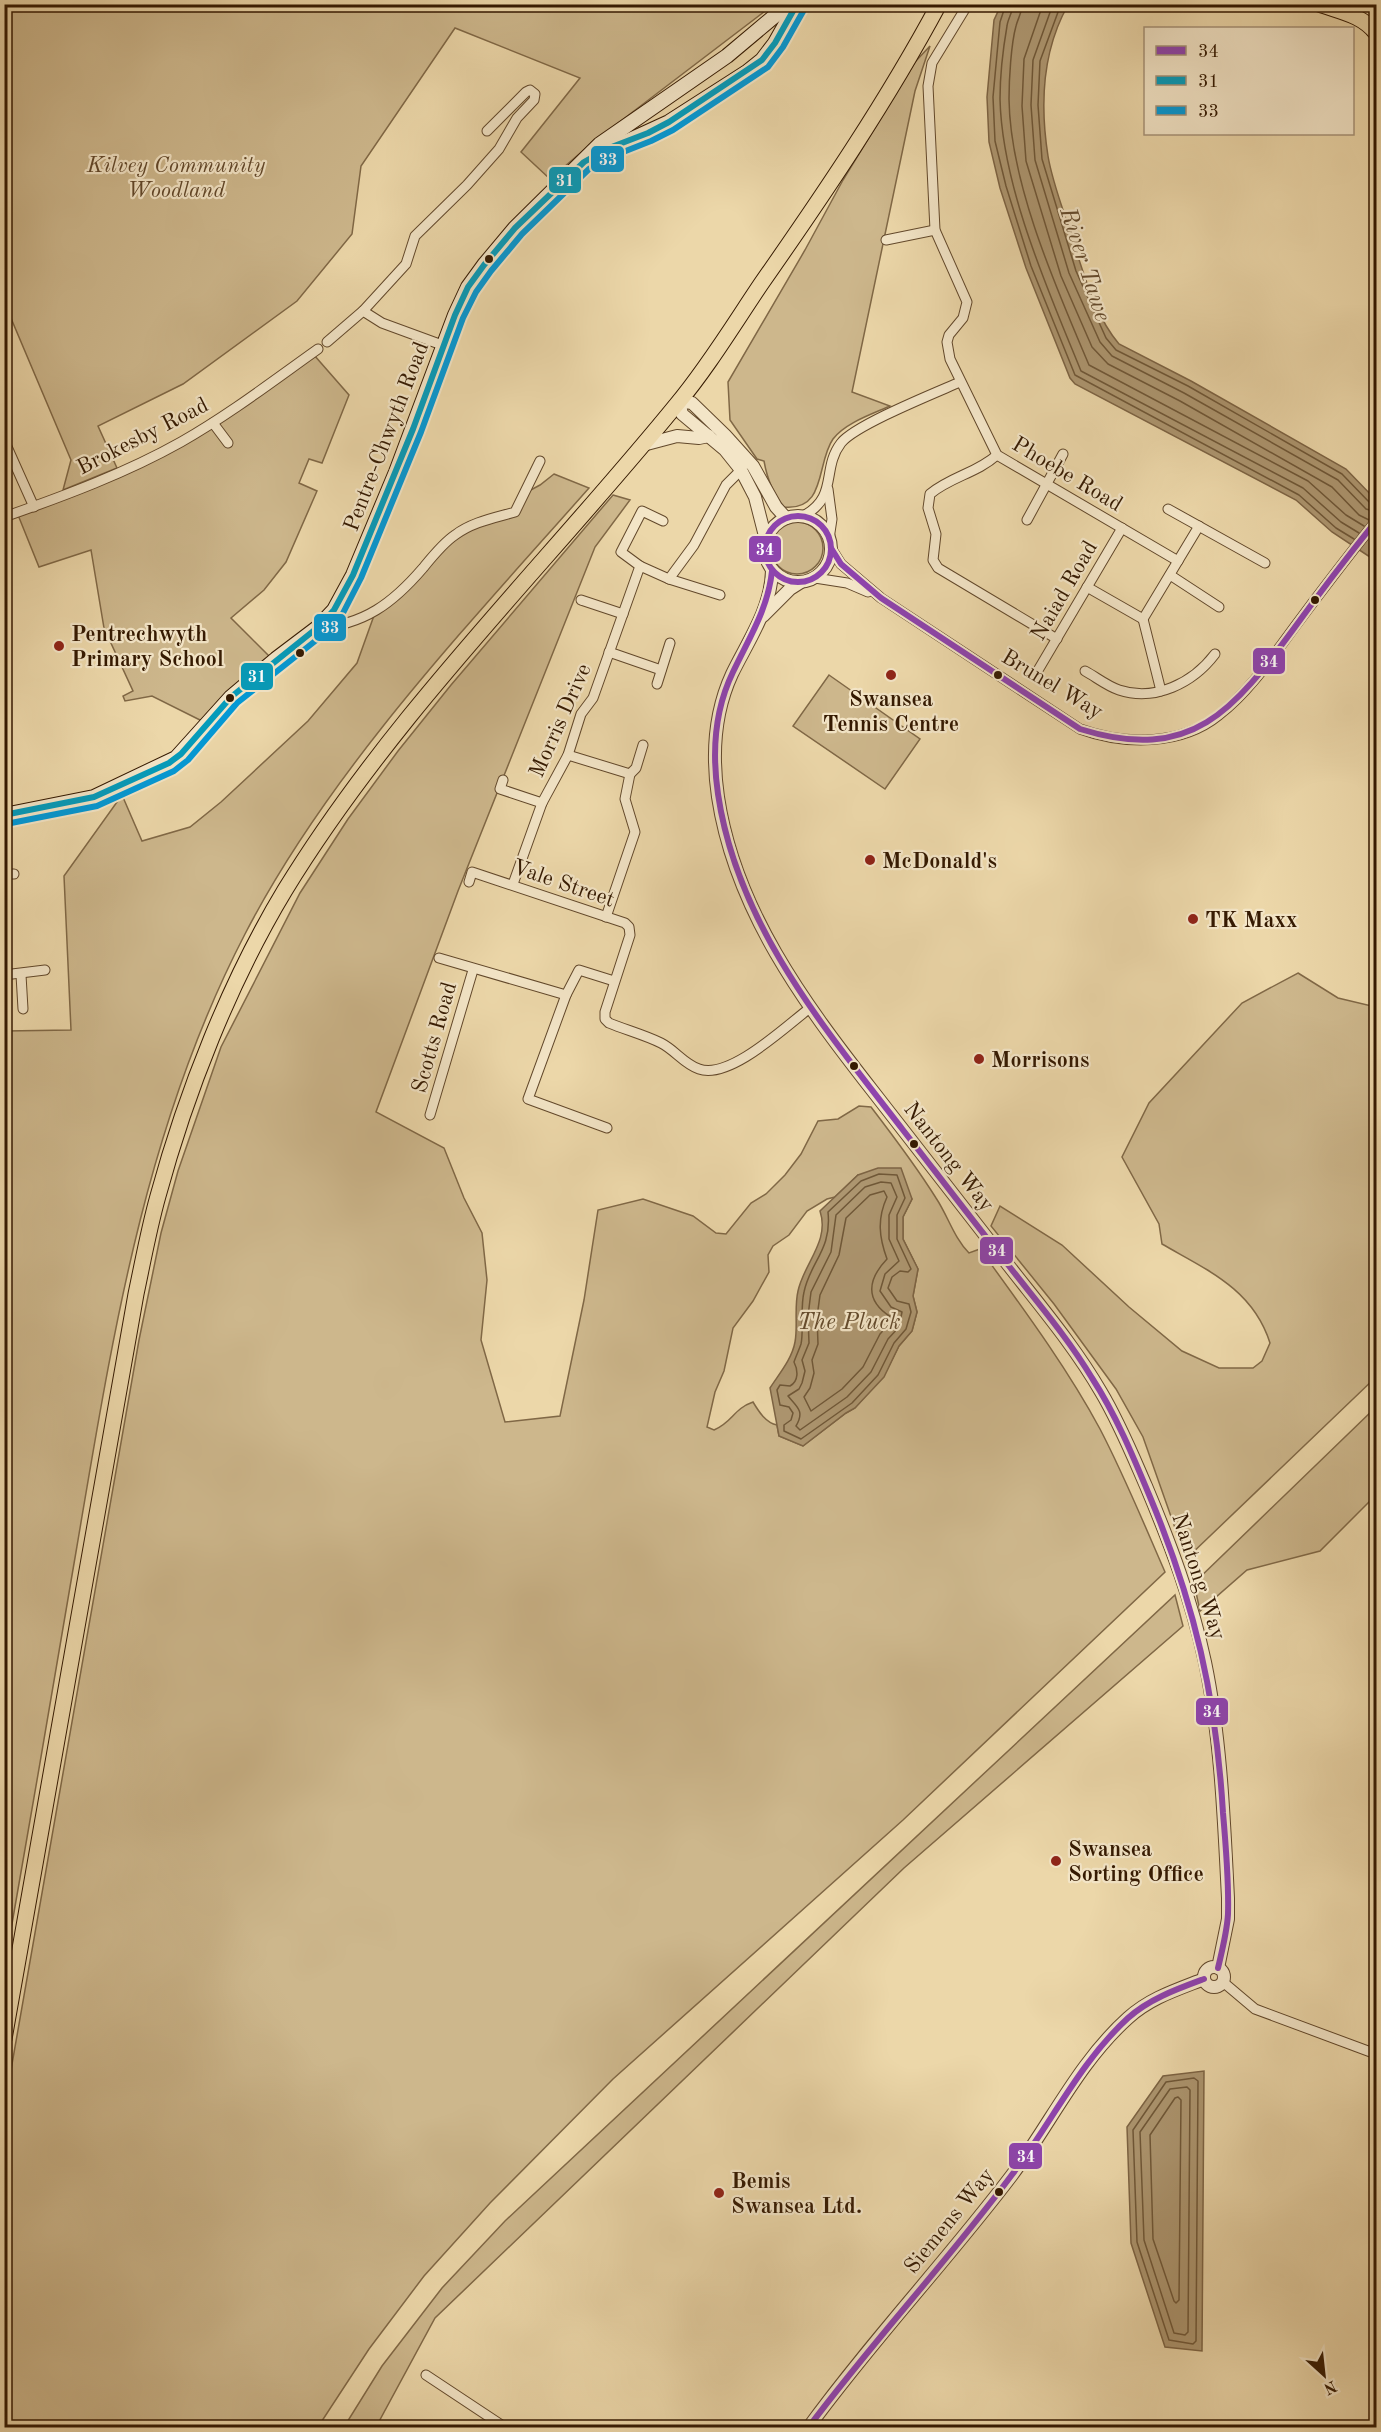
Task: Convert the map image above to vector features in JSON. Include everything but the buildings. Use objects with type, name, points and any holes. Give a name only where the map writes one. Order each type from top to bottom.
[{"type":"main road","name":"Pentre-Chwyth Road","points":[[4,815],[94,797],[169,763],[181,754],[215,714],[255,675],[317,628],[334,610],[352,575],[413,429],[442,345],[468,287],[515,228],[600,144],[727,56],[789,4]]},
{"type":"main road","name":"Pentre-Chwyth Road","points":[[584,162],[609,148],[669,122],[747,72],[762,60],[775,43],[796,4]]},
{"type":"main road","points":[[4,2039],[136,1294],[158,1197],[189,1096],[251,952],[284,892],[327,826],[404,722],[680,401],[801,227],[911,56],[939,4]]},
{"type":"main road","points":[[1319,4],[1359,17],[1377,33]]},
{"type":"street","name":"Phoebe Road","points":[[968,4],[932,63],[927,86],[935,230],[967,302],[963,318],[952,330],[946,342],[947,351],[997,455],[1178,561]]},
{"type":"street","points":[[327,342],[363,312],[406,264],[415,236],[467,185],[499,149],[517,118],[534,100],[535,94],[530,90],[526,92],[487,131]]},
{"type":"street","points":[[886,240],[935,230]]},
{"type":"street","points":[[363,312],[382,323],[442,345]]},
{"type":"street","name":"Brokesby Road","points":[[4,517],[120,471],[179,443],[280,378],[318,349]]},
{"type":"street","points":[[828,489],[832,519],[827,565],[815,578],[801,582],[791,582],[781,578],[772,571],[767,562],[764,551],[766,540],[777,524],[786,518],[803,516],[820,505],[828,489],[834,457],[847,436],[960,382]]},
{"type":"street","points":[[766,540],[755,497],[741,470],[725,450],[682,414],[680,401],[692,403],[725,435],[753,466],[769,496],[786,518]]},
{"type":"street","points":[[213,423],[228,443]]},
{"type":"street","points":[[642,446],[677,436],[699,438],[709,436]]},
{"type":"street","points":[[4,440],[34,507]]},
{"type":"street","points":[[1027,520],[1063,454]]},
{"type":"street","points":[[997,455],[984,466],[939,486],[930,494],[928,508],[936,534],[933,560],[938,568],[1057,639]]},
{"type":"street","points":[[317,628],[336,627],[367,616],[400,595],[452,536],[468,526],[515,512],[540,461]]},
{"type":"street","points":[[669,579],[694,545],[726,485],[741,470]]},
{"type":"street","points":[[1168,509],[1265,563]]},
{"type":"street","points":[[663,521],[642,512],[621,552],[640,566],[669,579],[720,595]]},
{"type":"street","points":[[803,516],[819,524],[830,543]]},
{"type":"street","name":"Brunel Way","points":[[830,543],[841,564],[881,598],[1080,729],[1114,738],[1157,739],[1176,736],[1198,728],[1219,716],[1260,674],[1340,566],[1377,521]]},
{"type":"street","points":[[1161,691],[1143,619],[1199,526]]},
{"type":"street","name":"Naiad Road","points":[[1037,672],[1122,528]]},
{"type":"street","name":"Morris Drive","points":[[513,884],[542,803],[568,755],[581,714],[593,698],[640,566]]},
{"type":"street","name":"Nantong Way","points":[[772,571],[772,585],[762,617],[730,677],[718,718],[714,763],[719,802],[730,854],[763,932],[810,1008],[1050,1317],[1101,1391],[1140,1471],[1184,1582],[1205,1664],[1218,1750],[1228,1898],[1228,1919],[1218,1968]]},
{"type":"street","points":[[1170,575],[1219,607]]},
{"type":"street","name":"Brunel Way","points":[[815,578],[847,583],[881,598]]},
{"type":"street","name":"Nantong Way","points":[[762,617],[790,589],[801,582]]},
{"type":"street","points":[[1087,587],[1143,619]]},
{"type":"street","points":[[581,600],[623,614]]},
{"type":"street","points":[[657,684],[670,643]]},
{"type":"street","name":"Morris Drive","points":[[609,652],[661,669]]},
{"type":"street","points":[[1085,671],[1118,690],[1135,693],[1161,691],[1190,680],[1204,669],[1215,654]]},
{"type":"street","points":[[606,917],[635,832],[625,799],[630,774],[636,768],[643,745]]},
{"type":"street","points":[[568,755],[630,774]]},
{"type":"street","name":"Morris Drive","points":[[502,780],[500,789],[542,803]]},
{"type":"street","name":"Vale Street","points":[[469,882],[472,872],[625,923],[629,927],[630,935],[605,1011],[605,1019],[609,1023],[661,1043],[691,1065],[706,1071],[733,1064],[761,1046],[810,1008]]},
{"type":"street","name":"Scotts Road","points":[[439,958],[473,970],[566,995]]},
{"type":"street","points":[[4,975],[21,975],[45,970]]},
{"type":"street","name":"Scotts Road","points":[[430,1115],[473,970]]},
{"type":"street","points":[[607,1128],[528,1099],[566,995],[579,970],[615,981]]},
{"type":"street","points":[[21,975],[23,1009]]},
{"type":"street","points":[[1223,1982],[1213,1987],[1207,1984],[1204,1979],[1207,1971],[1218,1968],[1223,1972],[1223,1982],[1255,2009],[1377,2054]]},
{"type":"street","name":"Siemens Way","points":[[808,2427],[842,2380],[962,2240],[1008,2181],[1056,2106],[1101,2044],[1127,2019],[1159,1996],[1204,1979]]},
{"type":"street","points":[[426,2375],[506,2427]]},
{"type":"green space","name":"Kilvey Community Woodland","points":[[5,5],[773,5],[592,143],[550,179],[521,152],[580,78],[455,28],[361,166],[352,234],[297,301],[183,384],[98,426],[117,468],[63,490],[71,460],[5,304]]},
{"type":"green space","points":[[930,46],[915,91],[852,392],[890,406],[859,420],[838,433],[828,449],[814,494],[798,506],[784,507],[771,485],[764,461],[757,459],[730,420],[728,382],[843,180],[915,62]]},
{"type":"green space","points":[[314,355],[349,395],[322,463],[309,459],[299,483],[317,491],[286,562],[264,590],[231,618],[269,656],[202,721],[152,696],[125,701],[123,696],[133,691],[104,628],[91,550],[39,567],[18,515],[183,444]]},
{"type":"green space","points":[[554,474],[589,488],[403,701],[317,815],[279,874],[245,934],[211,1007],[182,1081],[157,1157],[137,1233],[104,1388],[5,1964],[5,1031],[71,1030],[64,876],[122,795],[142,841],[190,827],[221,802],[308,721],[357,663],[376,610],[452,536],[515,512],[525,493]]},
{"type":"green space","points":[[613,495],[630,500],[595,547],[458,891],[376,1112],[444,1148],[464,1198],[482,1233],[487,1280],[481,1340],[505,1422],[560,1416],[584,1300],[598,1210],[643,1199],[693,1216],[716,1233],[726,1234],[751,1203],[766,1194],[785,1175],[801,1154],[818,1121],[838,1119],[859,1106],[871,1107],[928,1186],[964,1247],[969,1253],[980,1249],[1073,1382],[1109,1446],[1165,1572],[903,1820],[613,2079],[490,2203],[424,2276],[369,2349],[318,2427],[5,2428],[5,2104],[139,1340],[161,1233],[178,1171],[221,1047],[300,893],[348,819],[451,685]],"holes":[[[858,1175],[912,1199],[903,1217],[903,1239],[918,1269],[913,1296],[917,1312],[912,1331],[899,1346],[884,1375],[855,1408],[803,1446],[779,1436],[777,1425],[766,1419],[753,1402],[741,1408],[720,1427],[714,1430],[707,1427],[715,1392],[724,1371],[733,1328],[753,1301],[769,1272],[768,1255],[773,1246],[789,1235],[807,1211],[835,1197]]]},
{"type":"green space","points":[[797,522],[807,524],[815,530],[821,538],[823,548],[821,558],[815,566],[807,572],[797,574],[787,572],[779,566],[773,558],[771,548],[773,538],[779,530],[787,524]]},
{"type":"green space","points":[[829,675],[920,739],[885,789],[793,726]]},
{"type":"green space","points":[[1298,973],[1338,998],[1376,1007],[1376,1377],[1186,1559],[1143,1437],[1116,1389],[1054,1304],[991,1226],[1000,1206],[1062,1245],[1129,1307],[1182,1351],[1219,1368],[1253,1368],[1262,1361],[1270,1343],[1252,1308],[1226,1283],[1162,1244],[1159,1224],[1122,1157],[1149,1103],[1242,1003]]},
{"type":"green space","points":[[1376,1407],[1376,1495],[1320,1551],[1247,1570],[1200,1611],[1194,1583]]},
{"type":"green space","points":[[1175,1595],[1183,1626],[904,1868],[435,2318],[376,2427],[344,2427],[382,2366],[442,2288],[505,2221]]},
{"type":"water","points":[[1001,5],[1068,5],[1059,23],[1048,60],[1044,98],[1045,137],[1056,190],[1087,283],[1111,333],[1119,344],[1191,381],[1346,469],[1376,500],[1376,561],[1332,532],[1296,500],[1075,384],[1070,378],[1026,268],[1000,188],[989,142],[987,97],[994,20]]},
{"type":"water","name":"The Pluck","points":[[878,1168],[901,1168],[912,1199],[903,1217],[903,1239],[918,1269],[913,1296],[917,1312],[912,1331],[899,1346],[884,1377],[855,1408],[803,1446],[779,1436],[770,1388],[785,1366],[793,1348],[796,1336],[798,1291],[822,1232],[820,1211],[858,1175]]},
{"type":"water","points":[[1204,2071],[1202,2351],[1165,2347],[1131,2243],[1127,2127],[1163,2076]]},
{"type":"transit line","name":"31","points":[[4,815],[94,797],[169,763],[181,754],[231,697],[317,628],[334,610],[353,575],[413,429],[455,315],[468,287],[484,265],[515,228],[584,162],[609,148],[669,122],[762,60],[775,43],[797,4]]},
{"type":"transit line","name":"33","points":[[6,824],[97,806],[174,771],[188,760],[237,703],[324,634],[342,615],[361,578],[421,432],[463,318],[476,292],[491,271],[522,234],[589,169],[673,130],[768,67],[783,47],[805,8]]},
{"type":"transit line","name":"34","points":[[798,516],[811,518],[821,526],[829,536],[831,549],[829,562],[821,572],[811,580],[798,582],[785,580],[775,572],[767,562],[765,549],[767,536],[775,526],[785,518],[798,516]]},
{"type":"transit line","name":"34","points":[[831,548],[841,564],[881,598],[1080,729],[1119,738],[1152,740],[1181,734],[1207,722],[1230,705],[1273,657],[1376,521]]},
{"type":"transit line","name":"34","points":[[772,571],[762,611],[727,686],[716,732],[716,779],[728,842],[744,888],[764,931],[815,1014],[1052,1320],[1092,1378],[1124,1436],[1166,1537],[1179,1575],[1201,1652],[1209,1690],[1220,1770],[1228,1877],[1227,1921],[1218,1968]]},
{"type":"transit line","name":"34","points":[[808,2428],[987,2208],[1026,2156],[1095,2054],[1136,2011],[1154,2000],[1204,1979]]},
{"type":"place","name":"Pentrechwyth Primary School","points":[[59,646]]},
{"type":"place","name":"Swansea Tennis Centre","points":[[891,675]]},
{"type":"place","name":"McDonald's","points":[[870,860]]},
{"type":"place","name":"TK Maxx","points":[[1193,919]]},
{"type":"place","name":"Morrisons","points":[[979,1059]]},
{"type":"place","name":"Swansea Sorting Office","points":[[1056,1861]]},
{"type":"place","name":"Bemis Swansea Ltd.","points":[[719,2193]]},
{"type":"water label","name":"River Tawe","points":[[1086,264]]}]
